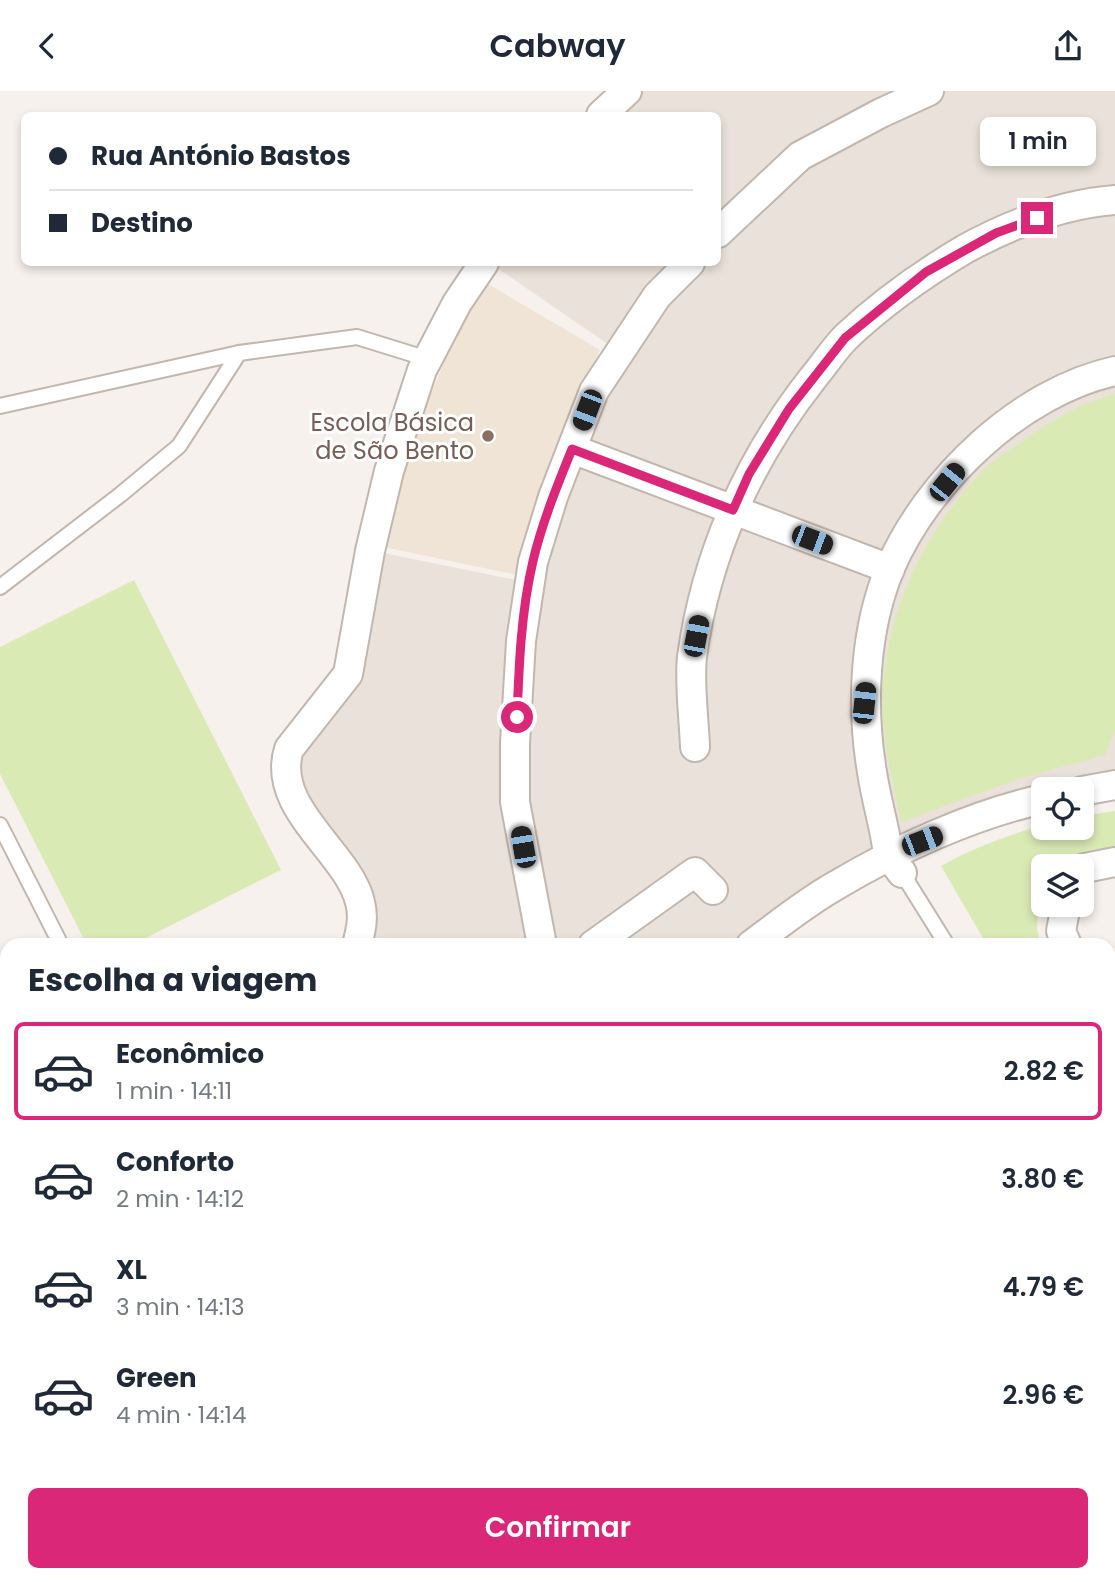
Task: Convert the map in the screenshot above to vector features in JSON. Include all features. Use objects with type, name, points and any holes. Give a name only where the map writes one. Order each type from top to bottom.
[{"type":"street","points":[[604,112],[627,91]]},
{"type":"street","points":[[721,230],[800,156],[929,91]]},
{"type":"street","points":[[695,747],[692,659],[706,588],[733,510],[749,474],[789,409],[845,338],[926,272],[996,233],[1057,210],[1115,200]]},
{"type":"street","points":[[359,938],[363,918],[360,900],[349,877],[305,819],[292,793],[285,760],[289,749],[348,674],[370,551],[389,471],[422,370],[457,303],[482,266]]},
{"type":"street","points":[[541,938],[515,802],[515,743],[521,641],[533,562],[553,497],[594,391],[657,296],[687,266]]},
{"type":"street","points":[[896,864],[866,739],[864,703],[871,633],[890,569],[916,521],[963,462],[996,432],[1060,389],[1089,377],[1115,371]]},
{"type":"street","points":[[572,449],[890,569]]},
{"type":"street","points":[[761,938],[832,887],[896,864],[1019,804],[1031,802]]},
{"type":"street","points":[[1094,866],[1115,862]]},
{"type":"street","points":[[603,938],[695,872],[713,890]]},
{"type":"street","points":[[1064,917],[1061,931],[1064,938]]},
{"type":"lane","points":[[0,406],[239,353],[357,337],[428,359]]},
{"type":"lane","points":[[0,587],[179,446],[239,353]]},
{"type":"lane","points":[[0,825],[57,938]]},
{"type":"lane","points":[[896,864],[943,938]]},
{"type":"shaded area","points":[[612,91],[1115,91],[1115,786],[1094,787],[1094,777],[1031,777],[1031,794],[877,858],[775,938],[363,938],[374,906],[289,769],[357,674],[364,549],[521,581],[609,345],[494,266],[721,266],[721,112],[594,112]]},
{"type":"shaded area","name":"Escola Básica de São Bento","points":[[486,283],[600,350],[574,402],[552,460],[517,575],[384,547],[401,479],[423,413],[452,344]]},
{"type":"green space","points":[[1115,394],[1115,730],[1105,755],[1019,779],[901,822],[885,737],[883,685],[894,625],[914,569],[944,518],[986,467],[1054,420],[1090,402]]},
{"type":"green space","points":[[134,580],[281,870],[146,938],[83,938],[0,774],[0,647]]},
{"type":"green space","points":[[1115,811],[1115,846],[1090,854],[1031,854],[1031,917],[1038,917],[1039,938],[983,938],[941,866],[978,848],[1030,829],[1031,840],[1094,840],[1094,814]]},
{"type":"place","name":"Escola Básica de São Bento","points":[[488,436]]},
{"type":"route","points":[[517,717],[521,641],[533,562],[553,497],[572,449],[733,510],[749,474],[789,409],[845,338],[926,272],[996,233],[1037,218]]}]
